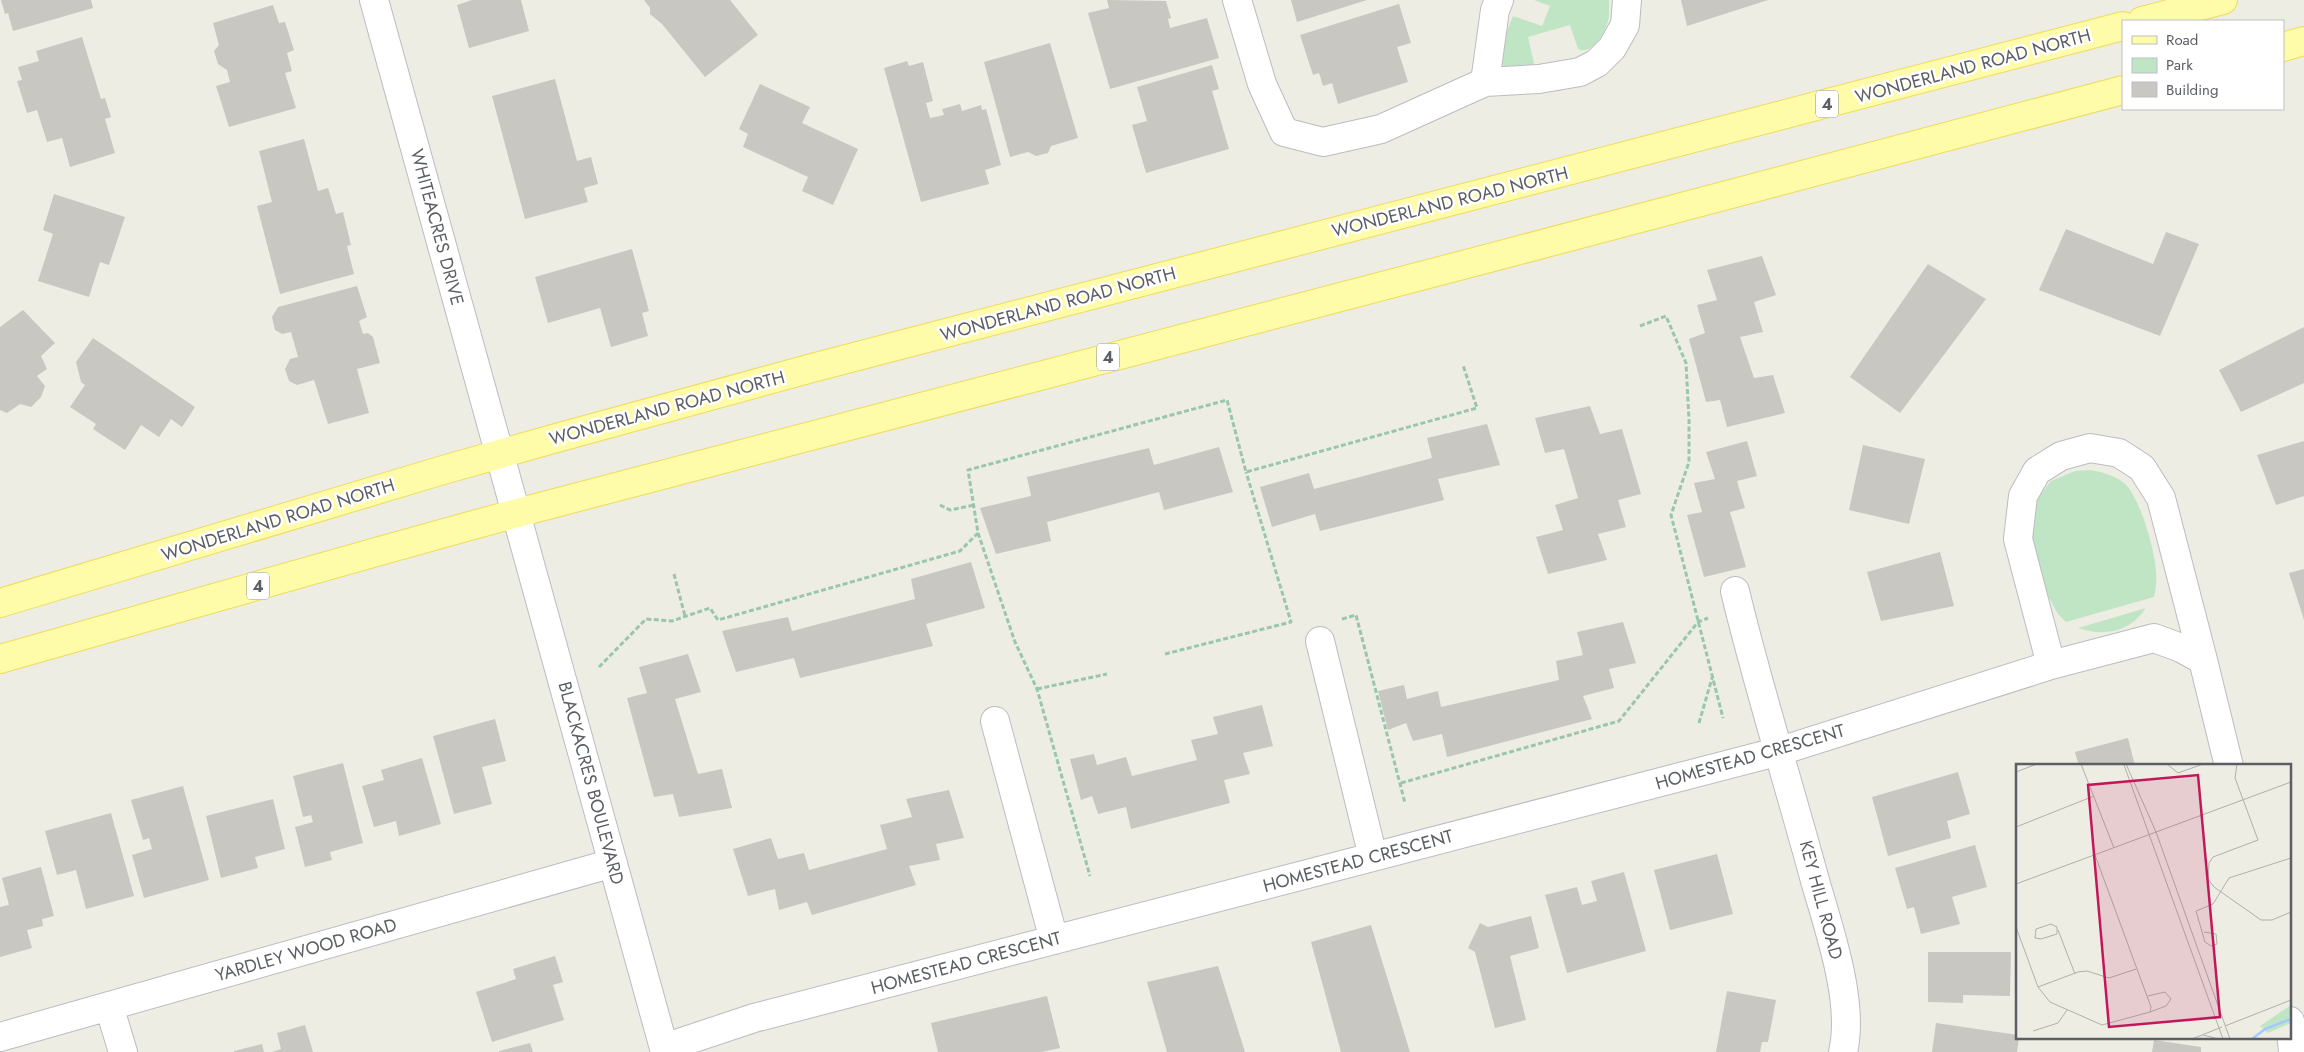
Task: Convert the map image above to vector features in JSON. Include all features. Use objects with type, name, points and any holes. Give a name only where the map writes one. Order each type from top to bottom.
[{"type":"main road","points":[[2146,20],[2223,0]]},
{"type":"main road","name":"WONDERLAND ROAD NORTH","points":[[0,604],[499,453],[821,366],[2122,26]]},
{"type":"main road","points":[[2284,47],[2304,41]]},
{"type":"main road","name":"4","points":[[0,659],[516,514],[1250,320],[1700,204],[2122,90]]},
{"type":"street","name":"WHITEACRES DRIVE","points":[[374,0],[516,514]]},
{"type":"street","points":[[1236,0],[1262,84],[1284,132],[1322,142],[1381,129],[1485,82],[1559,76],[1580,72],[1596,62],[1612,48],[1626,25],[1628,0]]},
{"type":"street","points":[[1485,82],[1495,10],[1499,0]]},
{"type":"street","points":[[2050,665],[2018,539],[2023,496],[2037,471],[2061,456],[2090,448],[2119,453],[2142,468],[2161,498],[2229,764]]},
{"type":"street","name":"BLACKACRES BOULEVARD","points":[[516,514],[664,1050]]},
{"type":"street","name":"KEY HILL ROAD","points":[[1737,599],[1839,968],[1846,1019],[1843,1052]]},
{"type":"street","name":"HOMESTEAD CRESCENT","points":[[664,1050],[754,1018],[1780,751],[2050,665],[2154,638],[2181,648],[2203,660]]},
{"type":"street","points":[[1320,641],[1373,857]]},
{"type":"street","points":[[996,721],[1054,940]]},
{"type":"street","name":"YARDLEY WOOD ROAD","points":[[0,1037],[613,863]]},
{"type":"street","points":[[109,1006],[122,1052]]},
{"type":"path","points":[[1640,326],[1666,316],[1686,364],[1690,420],[1689,462],[1671,515],[1723,718]]},
{"type":"path","points":[[1246,472],[1476,408],[1463,365]]},
{"type":"path","points":[[1090,876],[1037,689],[1015,642],[978,533],[968,470],[1227,400],[1246,472],[1291,622],[1165,654]]},
{"type":"path","points":[[940,505],[950,510],[974,505]]},
{"type":"path","points":[[598,667],[646,619],[672,620],[710,608],[718,620],[960,551],[978,533]]},
{"type":"path","points":[[674,574],[685,616]]},
{"type":"path","points":[[1401,783],[1619,721],[1698,622],[1737,599]]},
{"type":"path","points":[[1341,619],[1356,615],[1405,803]]},
{"type":"path","points":[[1037,689],[1107,674]]},
{"type":"path","points":[[1699,723],[1712,678]]},
{"type":"green space","points":[[1534,0],[1609,0],[1608,21],[1597,42],[1588,49],[1583,50],[1578,49],[1570,25],[1528,37],[1534,63],[1532,66],[1511,71],[1500,63],[1499,51],[1513,16],[1542,26],[1550,6]]},
{"type":"green space","points":[[2090,470],[2107,474],[2123,482],[2135,498],[2153,550],[2156,574],[2155,591],[2154,597],[2066,622],[2058,614],[2047,594],[2031,540],[2034,502],[2051,481],[2075,471]]},
{"type":"green space","points":[[2146,608],[2132,623],[2116,630],[2097,632],[2078,628]]},
{"type":"building","points":[[1,0],[91,0],[93,8],[13,31],[8,13],[5,14]]},
{"type":"building","points":[[472,0],[521,0],[529,31],[469,48],[457,5]]},
{"type":"building","points":[[644,0],[730,0],[758,35],[705,77],[662,24],[650,14],[650,8]]},
{"type":"building","points":[[1107,0],[1166,1],[1171,18],[1168,19],[1170,28],[1207,18],[1219,58],[1110,89],[1088,13],[1109,8]]},
{"type":"building","points":[[1291,0],[1367,0],[1297,22]]},
{"type":"building","points":[[1681,0],[1768,0],[1687,26]]},
{"type":"building","points":[[1399,4],[1411,43],[1397,47],[1408,82],[1338,104],[1332,83],[1323,86],[1319,73],[1313,75],[1300,35]]},
{"type":"building","points":[[273,5],[279,23],[285,22],[294,50],[287,53],[292,71],[285,73],[296,108],[229,127],[216,86],[230,82],[227,70],[218,64],[214,51],[219,45],[213,23]]},
{"type":"building","points":[[82,37],[101,99],[105,98],[111,117],[105,119],[115,153],[70,167],[62,138],[47,142],[37,110],[27,113],[17,81],[22,80],[18,67],[39,61],[36,51]]},
{"type":"building","points":[[1050,43],[1078,138],[1051,146],[1048,153],[1036,156],[1028,152],[1010,157],[984,62]]},
{"type":"building","points":[[907,61],[909,66],[923,62],[933,101],[926,103],[930,118],[944,115],[942,109],[960,104],[962,111],[981,105],[982,110],[986,109],[1001,165],[985,170],[989,184],[921,202],[884,68]]},
{"type":"building","points":[[1212,65],[1219,89],[1212,91],[1229,149],[1146,173],[1132,125],[1147,121],[1137,87]]},
{"type":"building","points":[[555,79],[577,161],[591,157],[598,184],[584,188],[588,202],[525,219],[492,96]]},
{"type":"building","points":[[760,84],[810,107],[802,123],[858,149],[833,205],[802,191],[808,177],[743,147],[748,134],[739,129]]},
{"type":"building","points":[[304,139],[318,191],[328,188],[336,214],[343,212],[351,245],[347,246],[354,274],[280,294],[257,206],[272,202],[259,151]]},
{"type":"building","points":[[54,194],[125,217],[109,265],[100,262],[89,297],[38,281],[53,234],[43,230]]},
{"type":"building","points":[[2066,229],[2153,264],[2166,232],[2199,244],[2160,336],[2039,290]]},
{"type":"building","points":[[632,249],[649,311],[642,313],[648,336],[611,347],[600,308],[548,323],[535,277]]},
{"type":"building","points":[[1762,256],[1776,295],[1754,302],[1763,332],[1740,337],[1754,378],[1773,375],[1785,413],[1727,427],[1720,400],[1706,402],[1689,339],[1705,333],[1697,305],[1717,300],[1707,270]]},
{"type":"building","points":[[1928,264],[1986,299],[1900,413],[1850,377]]},
{"type":"building","points":[[357,286],[367,317],[359,321],[363,334],[368,333],[373,337],[380,363],[357,369],[369,413],[328,424],[314,380],[297,385],[289,381],[285,369],[290,359],[298,357],[291,332],[282,334],[275,330],[272,317],[278,307]]},
{"type":"building","points":[[23,310],[55,343],[41,356],[47,369],[37,376],[45,386],[41,397],[31,407],[20,404],[7,413],[0,410],[0,327]]},
{"type":"building","points":[[2304,327],[2304,383],[2241,412],[2219,370]]},
{"type":"building","points":[[93,338],[195,407],[182,427],[171,419],[159,437],[141,425],[125,450],[93,429],[96,424],[70,407],[85,385],[81,382],[76,362]]},
{"type":"building","points":[[1590,406],[1600,434],[1622,429],[1641,494],[1618,500],[1626,527],[1598,534],[1607,560],[1548,574],[1536,537],[1563,530],[1555,505],[1578,498],[1564,449],[1545,453],[1535,418]]},
{"type":"building","points":[[1487,424],[1500,465],[1438,479],[1444,500],[1320,531],[1315,514],[1272,527],[1260,487],[1309,473],[1314,489],[1432,458],[1427,438]]},
{"type":"building","points":[[1747,441],[1757,476],[1737,481],[1745,508],[1730,512],[1746,567],[1704,577],[1687,515],[1702,512],[1694,483],[1715,479],[1706,452]]},
{"type":"building","points":[[2304,441],[2304,496],[2276,505],[2257,455]]},
{"type":"building","points":[[1863,445],[1925,459],[1909,524],[1849,510]]},
{"type":"building","points":[[1219,447],[1233,492],[1164,510],[1159,492],[1047,522],[1051,541],[996,554],[980,508],[1031,496],[1027,477],[1149,448],[1154,465]]},
{"type":"building","points":[[1940,552],[1954,606],[1881,621],[1867,572]]},
{"type":"building","points":[[971,562],[985,608],[926,624],[933,646],[800,678],[794,658],[736,672],[722,631],[788,617],[792,631],[915,599],[911,579]]},
{"type":"building","points":[[2304,569],[2304,620],[2289,573]]},
{"type":"building","points":[[1623,622],[1636,663],[1609,669],[1614,688],[1583,696],[1592,719],[1447,757],[1442,734],[1413,741],[1406,723],[1388,730],[1378,691],[1404,685],[1407,699],[1438,691],[1441,707],[1559,680],[1556,661],[1583,655],[1577,632]]},
{"type":"building","points":[[688,654],[701,692],[675,699],[698,774],[722,769],[732,808],[679,817],[673,794],[654,797],[627,698],[647,693],[639,667]]},
{"type":"building","points":[[1262,705],[1273,746],[1243,753],[1250,774],[1224,780],[1230,803],[1131,829],[1126,807],[1098,814],[1092,796],[1081,800],[1070,759],[1094,754],[1097,765],[1126,757],[1132,776],[1197,760],[1191,740],[1218,734],[1213,717]]},
{"type":"building","points":[[495,719],[506,761],[482,767],[492,804],[454,814],[433,736]]},
{"type":"building","points":[[2128,738],[2134,764],[2078,764],[2075,752]]},
{"type":"building","points":[[422,758],[441,824],[399,836],[396,821],[374,827],[362,786],[384,780],[381,770]]},
{"type":"building","points":[[343,763],[363,843],[330,852],[332,860],[305,867],[295,827],[313,822],[311,815],[303,817],[293,776]]},
{"type":"building","points":[[1958,772],[1970,814],[1947,821],[1951,838],[1888,856],[1872,797]]},
{"type":"building","points":[[183,786],[209,880],[144,898],[132,855],[152,849],[149,838],[143,840],[131,800]]},
{"type":"building","points":[[949,790],[964,838],[936,844],[940,860],[909,866],[916,885],[812,915],[807,902],[779,910],[775,889],[748,896],[733,849],[771,838],[778,859],[804,853],[809,870],[887,849],[880,825],[912,817],[906,799]]},
{"type":"building","points":[[273,799],[285,849],[255,857],[258,868],[221,878],[206,816]]},
{"type":"building","points":[[111,813],[134,896],[86,909],[76,870],[57,875],[45,831]]},
{"type":"building","points":[[1975,845],[1987,887],[1952,897],[1960,924],[1921,934],[1914,907],[1907,909],[1895,868]]},
{"type":"building","points":[[1717,854],[1733,914],[1670,930],[1654,870]]},
{"type":"building","points":[[41,867],[54,916],[42,919],[43,926],[27,930],[32,948],[0,957],[0,907],[9,905],[2,878]]},
{"type":"building","points":[[1624,872],[1646,951],[1567,973],[1545,895],[1577,887],[1582,905],[1597,901],[1591,881]]},
{"type":"building","points":[[1531,916],[1539,948],[1510,956],[1526,1020],[1495,1028],[1475,952],[1468,948],[1480,923],[1488,927]]},
{"type":"building","points":[[1371,925],[1410,1052],[1341,1052],[1311,942]]},
{"type":"building","points":[[1928,952],[2011,952],[2010,996],[1963,995],[1963,1003],[1928,1002]]},
{"type":"building","points":[[555,956],[563,982],[553,985],[564,1020],[492,1042],[476,992],[516,979],[513,969]]},
{"type":"building","points":[[1218,966],[1245,1052],[1167,1052],[1147,982]]},
{"type":"building","points":[[1727,991],[1776,1000],[1768,1042],[1762,1042],[1760,1052],[1716,1052]]},
{"type":"building","points":[[1047,996],[1060,1048],[1042,1052],[938,1052],[931,1023]]},
{"type":"building","points":[[1936,1023],[2016,1035],[2016,1040],[2019,1040],[2017,1052],[1932,1052]]},
{"type":"building","points":[[305,1025],[313,1052],[272,1052],[281,1049],[277,1033]]},
{"type":"building","points":[[2154,1040],[2201,1047],[2201,1052],[2152,1052]]},
{"type":"building","points":[[530,1043],[533,1052],[499,1052],[499,1051]]},
{"type":"building","points":[[262,1044],[264,1052],[234,1052],[234,1051]]}]
